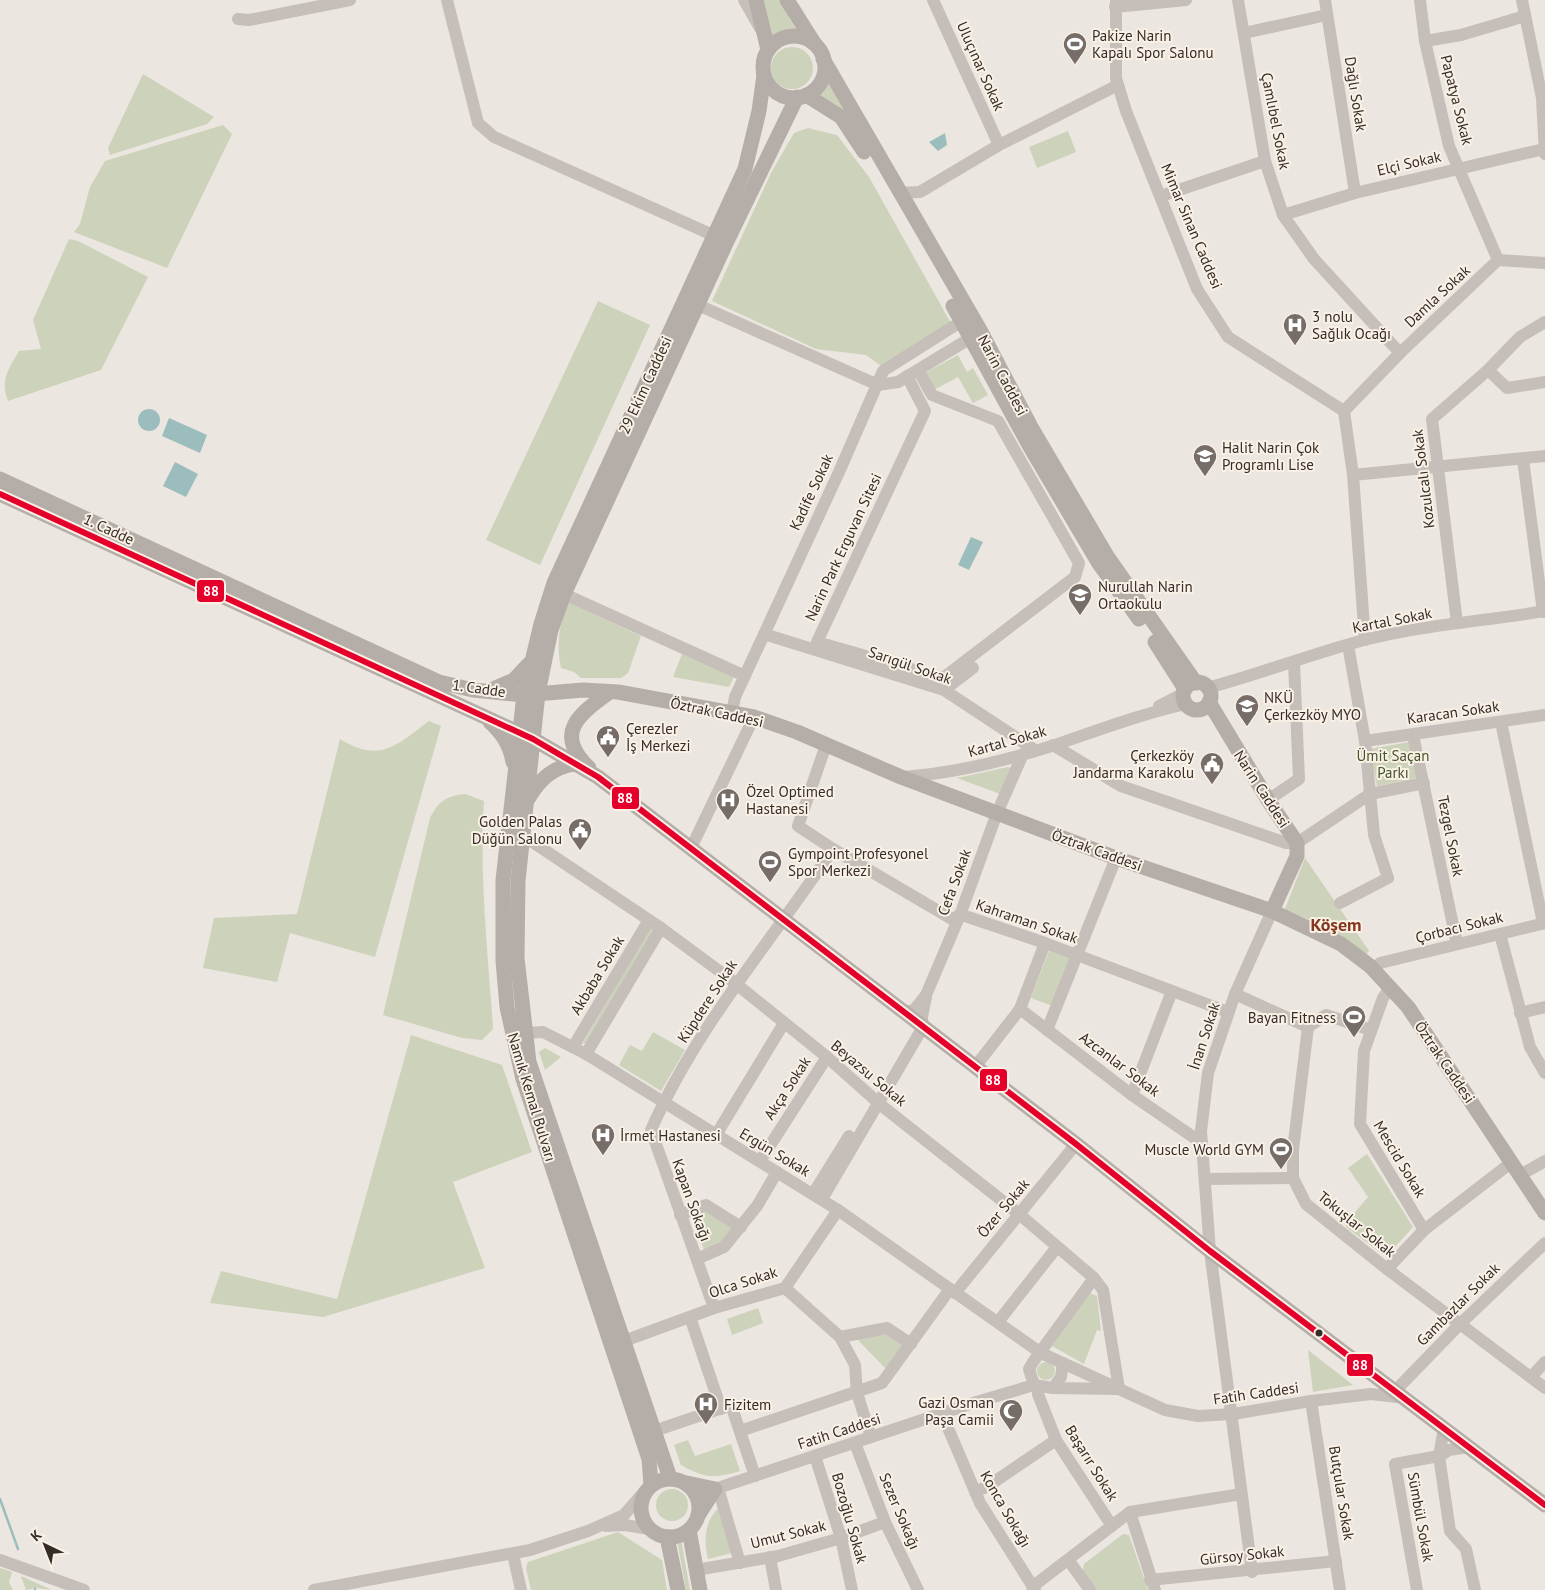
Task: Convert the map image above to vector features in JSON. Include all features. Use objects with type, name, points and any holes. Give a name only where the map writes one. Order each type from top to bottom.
[{"type":"main road","points":[[756,0],[766,44],[764,76],[773,90],[780,95],[802,96],[819,84],[823,76],[823,59],[787,0]]},
{"type":"main road","points":[[766,44],[790,36],[808,39],[815,45]]},
{"type":"main road","name":"Narin Caddesi","points":[[823,59],[980,330],[1031,427],[1107,556],[1197,695]]},
{"type":"main road","name":"29 Ekim Caddesi","points":[[531,694],[531,660],[554,584],[745,169],[760,111],[764,76]]},
{"type":"main road","name":"29 Ekim Caddesi","points":[[531,694],[546,654],[551,630],[564,594],[698,304],[802,96]]},
{"type":"main road","name":"Narin Caddesi","points":[[802,96],[841,117],[857,139],[962,321],[969,338],[1100,570],[1228,735],[1297,843]]},
{"type":"main road","name":"1. Cadde","points":[[0,479],[439,682],[485,691],[531,694]]},
{"type":"main road","name":"1. Cadde","points":[[0,494],[526,736],[598,777]]},
{"type":"main road","points":[[546,654],[549,672],[554,680],[583,690]]},
{"type":"main road","points":[[485,691],[514,680],[531,660]]},
{"type":"main road","name":"Öztrak Caddesi","points":[[531,694],[583,690],[610,692],[754,717],[900,777],[1116,858],[1272,912],[1341,944],[1370,966],[1408,1007],[1545,1213]]},
{"type":"main road","points":[[610,692],[578,717],[572,734],[578,754],[598,777],[1076,1144],[1210,1251],[1545,1505]]},
{"type":"main road","name":"Namık Kemal Bulvarı","points":[[531,694],[526,736],[526,802],[503,961],[519,1035],[523,1079],[649,1459],[648,1489]]},
{"type":"main road","points":[[486,718],[500,731],[507,742],[515,770]]},
{"type":"main road","name":"Namık Kemal Bulvarı","points":[[509,910],[503,880],[515,770],[526,736]]},
{"type":"main road","points":[[526,802],[535,786],[546,775],[568,765],[576,764]]},
{"type":"main road","points":[[1272,912],[1297,856],[1297,843]]},
{"type":"main road","name":"Namık Kemal Bulvarı","points":[[519,1035],[670,1478]]},
{"type":"main road","points":[[670,1478],[716,1488],[689,1530],[682,1535],[667,1537],[649,1529],[640,1512],[648,1489],[660,1480],[670,1478]]},
{"type":"main road","points":[[687,1483],[698,1497],[699,1515]]},
{"type":"main road","points":[[689,1530],[700,1590]]},
{"type":"main road","points":[[667,1537],[678,1590]]},
{"type":"street","points":[[238,19],[249,20],[350,0]]},
{"type":"street","points":[[447,0],[478,123],[484,131],[715,236]]},
{"type":"street","points":[[744,0],[766,44]]},
{"type":"street","name":"Uluçınar Sokak","points":[[933,0],[999,145]]},
{"type":"street","points":[[1115,4],[1186,0]]},
{"type":"street","name":"Çamlıbel Sokak","points":[[1238,0],[1265,161],[1283,215],[1314,259],[1400,353]]},
{"type":"street","name":"Dağlı Sokak","points":[[1325,0],[1355,193]]},
{"type":"street","name":"Papatya Sokak","points":[[1420,0],[1426,41],[1449,146],[1498,260]]},
{"type":"street","points":[[1522,0],[1543,96],[1544,151]]},
{"type":"street","name":"Mimar Sinan Caddesi","points":[[1115,4],[1118,85],[1126,111],[1198,289],[1228,336],[1344,411]]},
{"type":"street","points":[[1244,33],[1327,14]]},
{"type":"street","points":[[1426,41],[1461,35],[1524,16]]},
{"type":"street","points":[[900,193],[920,192],[999,145],[1118,85]]},
{"type":"street","name":"Elçi Sokak","points":[[1283,215],[1355,193],[1459,168],[1544,151]]},
{"type":"street","points":[[1161,196],[1265,161]]},
{"type":"street","points":[[910,211],[920,192]]},
{"type":"street","points":[[1498,260],[1545,263]]},
{"type":"street","name":"Damla Sokak","points":[[1344,411],[1400,353],[1498,260]]},
{"type":"street","points":[[698,304],[878,385],[898,382],[969,338]]},
{"type":"street","name":"Kadife Sokak","points":[[732,712],[735,697],[883,371],[962,321]]},
{"type":"street","name":"Kozulcalı Sokak","points":[[1457,623],[1432,419],[1488,370],[1520,337],[1545,322]]},
{"type":"street","points":[[1488,370],[1507,388],[1545,382]]},
{"type":"street","name":"Narin Park Erguvan Sitesi","points":[[911,375],[932,395],[998,421],[1079,562],[1075,577],[943,678],[817,642],[925,411],[911,375]]},
{"type":"street","points":[[1344,411],[1353,475],[1365,640]]},
{"type":"street","points":[[1353,475],[1545,456]]},
{"type":"street","points":[[1523,459],[1544,611]]},
{"type":"street","points":[[564,594],[745,676]]},
{"type":"street","name":"Kartal Sokak","points":[[900,777],[958,771],[1053,745],[1249,677],[1365,640],[1457,623],[1544,611]]},
{"type":"street","name":"Sarıgül Sokak","points":[[764,634],[944,690],[1029,752]]},
{"type":"street","points":[[1340,903],[1388,878],[1374,835],[1365,741],[1348,645]]},
{"type":"street","points":[[1268,800],[1299,779],[1294,663]]},
{"type":"street","points":[[944,690],[973,668]]},
{"type":"street","name":"Karacan Sokak","points":[[1365,741],[1545,715]]},
{"type":"street","points":[[690,848],[754,717]]},
{"type":"street","points":[[1501,722],[1544,923]]},
{"type":"street","name":"Tezgel Sokak","points":[[1412,735],[1424,783],[1456,944]]},
{"type":"street","name":"Kahraman Sokak","points":[[826,745],[798,826],[833,849],[952,919],[960,915],[1045,943],[1228,1012]]},
{"type":"street","points":[[1053,745],[1121,786],[1286,843],[1297,843],[1370,794],[1424,783]]},
{"type":"street","name":"Cefa Sokak","points":[[914,1020],[915,1009],[926,995],[960,915],[996,813],[1029,752]]},
{"type":"street","name":"Beyazsu Sokak","points":[[522,836],[661,928],[735,984],[1019,1214],[1094,1278],[1103,1290],[1120,1389]]},
{"type":"street","name":"Küpdere Sokak","points":[[662,1103],[735,984],[785,920],[833,849]]},
{"type":"street","points":[[1047,1030],[1116,858]]},
{"type":"street","name":"İnan Sokak","points":[[1252,1572],[1241,1494],[1233,1414],[1210,1251],[1201,1131],[1208,1073],[1235,994],[1272,912]]},
{"type":"street","name":"Akbaba Sokak","points":[[573,1047],[649,920]]},
{"type":"street","name":"Çorbacı Sokak","points":[[1380,963],[1544,923]]},
{"type":"street","name":"Akbaba Sokak","points":[[586,1054],[661,928]]},
{"type":"street","points":[[1500,934],[1530,1048],[1545,1073]]},
{"type":"street","points":[[975,1067],[1020,1009],[1045,943]]},
{"type":"street","name":"Mescid Sokak","points":[[1390,988],[1383,998],[1364,1051],[1360,1124],[1424,1230]]},
{"type":"street","points":[[1132,1095],[1172,991]]},
{"type":"street","points":[[1235,994],[1308,1027],[1326,1015],[1371,1030]]},
{"type":"street","points":[[818,1197],[876,1100],[914,1020],[922,1017],[926,995]]},
{"type":"street","points":[[1520,1014],[1545,1007]]},
{"type":"street","name":"Azcanlar Sokak","points":[[1020,1009],[1132,1095],[1202,1143]]},
{"type":"street","points":[[716,1135],[784,1023]]},
{"type":"street","name":"Tokuşlar Sokak","points":[[1308,1027],[1293,1150],[1293,1178],[1306,1204],[1387,1269],[1545,1388]]},
{"type":"street","name":"Ergün Sokak","points":[[519,1035],[543,1032],[586,1054],[662,1103],[838,1210],[1010,1330],[1037,1357],[1063,1363],[1120,1389]]},
{"type":"street","name":"Akça Sokak","points":[[760,1162],[826,1057]]},
{"type":"street","name":"Kapan Sokağı","points":[[662,1103],[651,1130],[714,1308]]},
{"type":"street","name":"Özer Sokak","points":[[740,1431],[882,1384],[953,1291],[1019,1214],[1025,1210],[1076,1144]]},
{"type":"street","points":[[1520,1175],[1545,1161]]},
{"type":"street","points":[[1387,1269],[1424,1230],[1512,1162]]},
{"type":"street","points":[[696,1259],[724,1247],[741,1227],[777,1172]]},
{"type":"street","points":[[1205,1179],[1293,1178]]},
{"type":"street","points":[[680,1215],[706,1205],[741,1227]]},
{"type":"street","name":"Olca Sokak","points":[[624,1341],[714,1308],[785,1288],[838,1210]]},
{"type":"street","name":"Gambazlar Sokak","points":[[1401,1394],[1460,1324],[1545,1243]]},
{"type":"street","points":[[998,1322],[1056,1247]]},
{"type":"street","points":[[1034,1383],[1029,1369],[1094,1278]]},
{"type":"street","points":[[785,1288],[840,1337],[856,1365],[858,1393],[871,1437]]},
{"type":"street","points":[[690,1317],[721,1409]]},
{"type":"street","points":[[840,1337],[886,1328],[911,1344]]},
{"type":"street","points":[[1530,1377],[1545,1362]]},
{"type":"street","points":[[1053,1388],[1060,1377],[1063,1363]]},
{"type":"street","name":"Fatih Caddesi","points":[[716,1488],[1034,1383],[1053,1388],[1120,1389],[1165,1410],[1198,1416],[1233,1414],[1311,1401],[1372,1394],[1380,1390],[1401,1394]]},
{"type":"street","name":"Başarır Sokak","points":[[1034,1383],[1056,1440],[1112,1526]]},
{"type":"street","name":"Butçular Sokak","points":[[1311,1401],[1340,1590]]},
{"type":"street","points":[[654,1431],[731,1406],[755,1476]]},
{"type":"street","name":"Konca Sokağı","points":[[942,1414],[975,1492],[1034,1589]]},
{"type":"street","points":[[1444,1428],[1439,1456],[1450,1532],[1466,1548],[1475,1590]]},
{"type":"street","points":[[975,1492],[988,1486],[1056,1440]]},
{"type":"street","name":"Sezer Sokağı","points":[[855,1442],[885,1522],[918,1590]]},
{"type":"street","points":[[1439,1456],[1449,1450],[1468,1447]]},
{"type":"street","name":"Bozoğlu Sokak","points":[[815,1456],[841,1538],[852,1590]]},
{"type":"street","name":"Sümbül Sokak","points":[[1417,1590],[1395,1464],[1439,1456]]},
{"type":"street","points":[[716,1488],[740,1563]]},
{"type":"street","points":[[314,1590],[513,1554],[599,1526],[624,1515],[648,1489]]},
{"type":"street","points":[[1034,1589],[1130,1512],[1241,1494]]},
{"type":"street","points":[[1130,1512],[1152,1585]]},
{"type":"street","name":"Umut Sokak","points":[[696,1570],[770,1557],[841,1538],[885,1522]]},
{"type":"street","points":[[599,1526],[625,1525],[649,1529]]},
{"type":"street","points":[[513,1554],[521,1590]]},
{"type":"street","points":[[770,1557],[776,1590]]},
{"type":"street","points":[[0,1560],[84,1590]]},
{"type":"street","points":[[1069,1561],[1090,1590]]},
{"type":"street","name":"Gürsoy Sokak","points":[[1152,1585],[1336,1561]]},
{"type":"green space","points":[[763,0],[779,0],[796,30],[771,38]]},
{"type":"green space","points":[[796,47],[804,50],[810,56],[813,68],[810,80],[804,86],[788,89],[780,86],[774,80],[771,64],[774,56],[780,50]]},
{"type":"green space","points":[[143,74],[214,117],[207,124],[110,155],[108,148]]},
{"type":"green space","points":[[825,80],[831,86],[875,160],[816,96]]},
{"type":"green space","points":[[223,125],[232,134],[167,268],[74,232],[80,224],[90,187],[105,161]]},
{"type":"green space","points":[[808,128],[837,135],[869,177],[952,325],[884,368],[866,355],[816,349],[712,301],[771,173],[794,133]]},
{"type":"green space","points":[[1068,131],[1076,152],[1037,168],[1029,147]]},
{"type":"green space","points":[[69,239],[78,241],[148,277],[101,370],[8,401],[5,387],[6,375],[19,351],[41,349],[33,320]]},
{"type":"green space","points":[[598,301],[650,325],[540,565],[486,540]]},
{"type":"green space","points":[[958,355],[967,372],[973,368],[988,395],[973,403],[958,377],[934,390],[925,373]]},
{"type":"green space","points":[[568,602],[641,636],[628,673],[621,678],[581,678],[574,672],[561,668],[559,635],[562,618]]},
{"type":"green space","points":[[682,654],[734,677],[729,687],[673,677]]},
{"type":"green space","points":[[429,721],[441,726],[375,957],[290,933],[277,982],[203,968],[214,918],[297,914],[340,739],[366,750],[377,751],[397,744]]},
{"type":"green space","name":"Ümit Saçan Parkı","points":[[1409,742],[1416,778],[1377,786],[1370,749]]},
{"type":"green space","points":[[1008,767],[1015,769],[1003,795],[957,778]]},
{"type":"green space","points":[[465,794],[484,801],[483,886],[493,1029],[482,1040],[462,1038],[383,1015],[430,818],[444,800]]},
{"type":"green space","points":[[1305,858],[1369,951],[1366,955],[1325,927],[1285,909]]},
{"type":"green space","points":[[650,928],[655,931],[587,1045],[584,1043],[582,1045]]},
{"type":"green space","points":[[1049,951],[1073,960],[1055,1007],[1031,998]]},
{"type":"green space","points":[[653,1032],[685,1050],[661,1091],[619,1065],[630,1045],[642,1051]]},
{"type":"green space","points":[[411,1035],[502,1065],[532,1152],[453,1182],[485,1268],[323,1317],[210,1303],[221,1271],[337,1299]]},
{"type":"green space","points":[[545,1048],[561,1057],[545,1070],[539,1052]]},
{"type":"green space","points":[[1367,1154],[1413,1227],[1386,1257],[1346,1227],[1347,1222],[1368,1197],[1348,1168]]},
{"type":"green space","points":[[707,1210],[735,1229],[725,1241],[704,1250],[693,1218]]},
{"type":"green space","points":[[1090,1293],[1097,1296],[1101,1331],[1097,1330],[1084,1364],[1052,1346]]},
{"type":"green space","points":[[758,1308],[763,1323],[732,1335],[727,1319]]},
{"type":"green space","points":[[884,1332],[904,1345],[887,1370],[856,1338]]},
{"type":"green space","points":[[1308,1350],[1353,1385],[1313,1392]]},
{"type":"green space","points":[[1042,1362],[1050,1362],[1055,1367],[1053,1378],[1042,1380],[1037,1375],[1037,1367]]},
{"type":"green space","points":[[688,1440],[695,1456],[731,1444],[740,1471],[709,1476],[696,1473],[681,1465],[674,1445]]},
{"type":"green space","points":[[672,1489],[678,1490],[683,1494],[687,1499],[687,1511],[683,1516],[678,1520],[672,1521],[666,1520],[661,1516],[657,1511],[656,1505],[657,1499],[661,1494],[666,1490]]},
{"type":"green space","points":[[722,1505],[736,1552],[708,1559],[707,1529],[712,1516]]},
{"type":"green space","points":[[618,1532],[662,1560],[667,1590],[531,1590],[526,1568],[528,1562]]},
{"type":"green space","points":[[1123,1534],[1129,1535],[1148,1590],[1095,1590],[1082,1574],[1084,1564]]},
{"type":"green space","points":[[681,1539],[690,1590],[686,1590],[677,1540]]},
{"type":"green space","points":[[0,1568],[12,1572],[9,1582],[13,1590],[0,1590]]},
{"type":"green space","points":[[21,1576],[52,1590],[36,1588],[26,1590]]},
{"type":"water","points":[[945,133],[947,145],[938,151],[929,142]]},
{"type":"water","points":[[145,409],[153,409],[160,416],[160,424],[153,431],[145,431],[138,424],[138,416]]},
{"type":"water","points":[[169,418],[207,435],[200,453],[162,436]]},
{"type":"water","points":[[175,462],[198,474],[186,497],[163,486]]},
{"type":"water","points":[[971,537],[983,542],[969,570],[958,565]]},
{"type":"waterway","points":[[0,1499],[18,1549]]},
{"type":"transit line","name":"88","points":[[0,494],[533,739],[598,777],[1076,1144],[1210,1251],[1545,1505]]},
{"type":"place","name":"Pakize Narin Kapalı Spor Salonu","points":[[1075,65]]},
{"type":"place","name":"3 nolu Sağlık Ocağı","points":[[1295,346]]},
{"type":"place","name":"Halit Narin Çok Programlı Lise","points":[[1205,477]]},
{"type":"place","name":"Nurullah Narin Ortaokulu","points":[[1080,616]]},
{"type":"place","name":"NKÜ Çerkezköy MYO","points":[[1247,727]]},
{"type":"place","name":"Çerezler İş Merkezi","points":[[608,758]]},
{"type":"place","name":"Çerkezköy Jandarma Karakolu","points":[[1212,785]]},
{"type":"place","name":"Özel Optimed Hastanesi","points":[[728,821]]},
{"type":"place","name":"Golden Palas Düğün Salonu","points":[[580,851]]},
{"type":"place","name":"Gympoint Profesyonel Spor Merkezi","points":[[770,883]]},
{"type":"place","name":"Bayan Fitness","points":[[1354,1038]]},
{"type":"place","name":"İrmet Hastanesi","points":[[603,1156]]},
{"type":"place","name":"Muscle World GYM","points":[[1281,1170]]},
{"type":"place","name":"Fizitem","points":[[706,1425]]},
{"type":"place","name":"Gazi Osman Paşa Camii","points":[[1011,1432]]},
{"type":"district","name":"Köşem","points":[[1336,924]]}]
